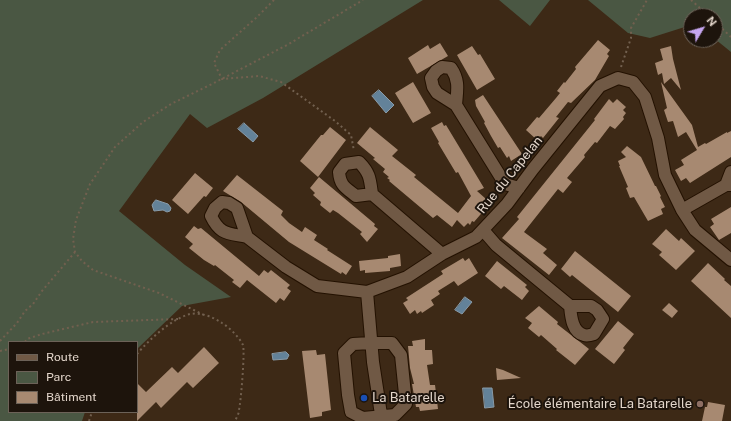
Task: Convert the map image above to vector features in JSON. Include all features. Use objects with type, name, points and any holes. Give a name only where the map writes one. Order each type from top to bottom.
[{"type":"street","name":"Rue du Capelan","points":[[247,236],[286,267],[316,286],[367,292],[407,277],[442,254],[476,237],[507,204],[538,162],[600,86],[618,78],[633,82],[644,97],[658,138],[665,175],[682,210]]},
{"type":"street","points":[[456,106],[505,184],[519,188]]},
{"type":"street","points":[[372,194],[356,196],[342,186],[339,172],[345,164],[359,162],[370,176],[372,194],[442,254]]},
{"type":"street","points":[[731,172],[728,185],[682,210],[696,230],[731,260]]},
{"type":"street","points":[[483,230],[496,245],[570,306]]},
{"type":"street","points":[[367,292],[371,343],[382,419]]},
{"type":"street","points":[[392,343],[401,355],[406,404],[395,415],[382,419],[363,418],[351,412],[344,353],[353,344],[392,343]]},
{"type":"path","points":[[222,79],[214,63],[220,50],[274,0]]},
{"type":"path","points":[[235,421],[240,409],[243,346],[234,333],[215,318],[204,315],[159,293],[94,270],[82,261],[75,252],[73,239],[76,220],[90,184],[115,147],[142,122],[171,104],[287,45],[363,0]]},
{"type":"path","points":[[626,55],[631,38],[631,28],[647,0]]},
{"type":"path","points":[[691,0],[700,8]]},
{"type":"path","points":[[723,30],[731,37]]},
{"type":"path","points":[[222,79],[259,76],[280,82],[329,117],[351,135],[356,162]]},
{"type":"path","points":[[0,341],[17,323],[25,311],[34,304],[42,291],[75,252]]},
{"type":"path","points":[[138,353],[156,334],[179,319],[191,314],[204,315]]},
{"type":"path","points":[[26,341],[27,339],[42,334],[93,322],[179,319]]},
{"type":"green space","points":[[0,0],[423,0],[263,98],[207,128],[190,114],[119,211],[185,265],[231,297],[182,306],[138,348],[138,341],[8,341],[8,413],[85,413],[82,421],[0,421]]},
{"type":"green space","points":[[499,0],[550,0],[530,26]]},
{"type":"green space","points":[[588,0],[731,0],[731,52],[723,46],[723,8],[683,8],[683,28],[650,38],[628,33]]},
{"type":"water","points":[[379,90],[394,105],[386,113],[372,96]]},
{"type":"water","points":[[244,123],[258,136],[253,142],[238,129]]},
{"type":"water","points":[[156,200],[168,204],[171,208],[170,211],[154,211],[152,205]]},
{"type":"water","points":[[465,297],[472,302],[462,314],[455,310]]},
{"type":"water","points":[[286,352],[289,355],[287,359],[273,360],[272,354]]},
{"type":"water","points":[[483,388],[492,388],[494,407],[485,408]]},
{"type":"building","points":[[598,40],[610,50],[607,54],[609,56],[595,80],[571,103],[568,102],[556,117],[559,118],[543,138],[541,136],[537,140],[526,130],[537,117],[539,118],[560,93],[557,91],[564,82],[565,83],[576,69],[575,67]]},
{"type":"building","points":[[440,43],[448,56],[417,74],[408,58],[428,45],[430,49]]},
{"type":"building","points":[[472,46],[478,55],[480,54],[495,79],[477,90],[457,55]]},
{"type":"building","points":[[671,46],[681,90],[671,78],[664,84],[662,73],[658,75],[655,63],[663,60],[660,49]]},
{"type":"building","points":[[413,82],[431,113],[413,123],[395,93]]},
{"type":"building","points":[[661,82],[692,125],[698,147],[731,131],[731,157],[690,183],[686,178],[681,181],[675,170],[684,165],[681,160],[697,150],[686,132],[678,137],[673,121],[668,122],[664,110],[667,108]]},
{"type":"building","points":[[483,95],[522,154],[511,161],[509,156],[507,158],[500,147],[498,148],[476,106],[475,100]]},
{"type":"building","points":[[609,99],[613,103],[617,99],[626,107],[623,110],[626,113],[623,117],[624,119],[615,129],[610,126],[597,143],[595,142],[584,155],[585,157],[567,178],[572,182],[563,193],[558,189],[524,232],[547,249],[543,253],[557,265],[549,275],[502,238],[519,219],[517,217],[595,120],[594,119]]},
{"type":"building","points":[[442,122],[444,126],[446,125],[484,188],[477,191],[486,199],[483,203],[486,205],[484,207],[486,208],[474,222],[472,221],[470,225],[468,223],[464,227],[457,220],[452,227],[437,215],[433,218],[389,181],[390,180],[387,178],[389,177],[383,172],[385,169],[373,159],[375,158],[357,143],[370,127],[398,150],[392,156],[416,175],[414,177],[458,213],[471,196],[458,172],[456,173],[438,143],[439,142],[431,128]]},
{"type":"building","points":[[330,127],[346,140],[318,177],[300,161],[321,135],[323,135]]},
{"type":"building","points":[[627,146],[641,157],[665,207],[661,209],[663,214],[648,221],[634,197],[630,198],[626,188],[628,187],[619,166],[618,161],[626,157],[621,152]]},
{"type":"building","points":[[195,173],[213,188],[188,214],[172,200]]},
{"type":"building","points":[[237,175],[283,211],[281,215],[289,223],[302,232],[305,227],[317,235],[314,240],[352,266],[346,275],[342,272],[341,274],[289,242],[241,202],[223,191]]},
{"type":"building","points":[[319,177],[375,224],[374,226],[378,229],[367,242],[360,234],[362,232],[338,213],[333,210],[330,213],[320,205],[321,202],[313,195],[315,193],[310,188]]},
{"type":"building","points":[[731,207],[731,233],[719,240],[710,227],[714,224],[711,219]]},
{"type":"building","points":[[194,226],[198,229],[201,228],[259,276],[264,270],[268,273],[271,270],[290,285],[287,288],[291,291],[284,301],[280,298],[276,303],[247,280],[240,288],[232,282],[234,280],[215,265],[214,266],[204,260],[189,248],[193,244],[185,237]]},
{"type":"building","points":[[666,229],[679,241],[681,238],[695,251],[676,270],[659,255],[662,252],[652,244]]},
{"type":"building","points":[[575,251],[631,296],[618,312],[572,275],[570,277],[561,269]]},
{"type":"building","points":[[400,254],[401,266],[390,268],[390,271],[365,273],[365,270],[360,271],[359,261],[388,258],[388,256]]},
{"type":"building","points":[[463,258],[465,261],[469,258],[478,273],[458,286],[454,281],[438,291],[440,294],[431,300],[434,305],[422,313],[421,311],[417,314],[415,310],[410,314],[403,303],[408,300],[406,298],[443,274],[441,271]]},
{"type":"building","points":[[497,261],[527,285],[525,287],[529,291],[522,300],[504,286],[501,289],[485,276]]},
{"type":"building","points":[[708,263],[731,286],[731,318],[691,281]]},
{"type":"building","points":[[669,303],[678,311],[672,318],[662,310]]},
{"type":"building","points":[[539,306],[558,322],[557,324],[589,349],[575,365],[556,350],[557,349],[541,335],[539,337],[528,328],[532,323],[525,318]]},
{"type":"building","points":[[618,321],[634,334],[623,348],[625,350],[614,364],[595,349]]},
{"type":"building","points":[[425,339],[425,350],[432,350],[433,364],[427,365],[430,385],[435,385],[438,409],[420,411],[419,407],[416,407],[408,346],[413,346],[412,341]]},
{"type":"building","points":[[204,347],[219,363],[193,388],[187,382],[161,408],[156,402],[137,421],[138,384],[146,392],[172,367],[178,373]]},
{"type":"building","points":[[316,350],[317,355],[325,354],[331,410],[322,412],[322,416],[310,418],[302,351]]},
{"type":"building","points":[[496,368],[503,370],[521,378],[497,380]]},
{"type":"building","points":[[708,402],[725,405],[722,421],[702,421],[705,407],[707,407]]},
{"type":"place","name":"La Batarelle","points":[[364,398]]},
{"type":"place","name":"École élémentaire La Batarelle","points":[[700,404]]}]
